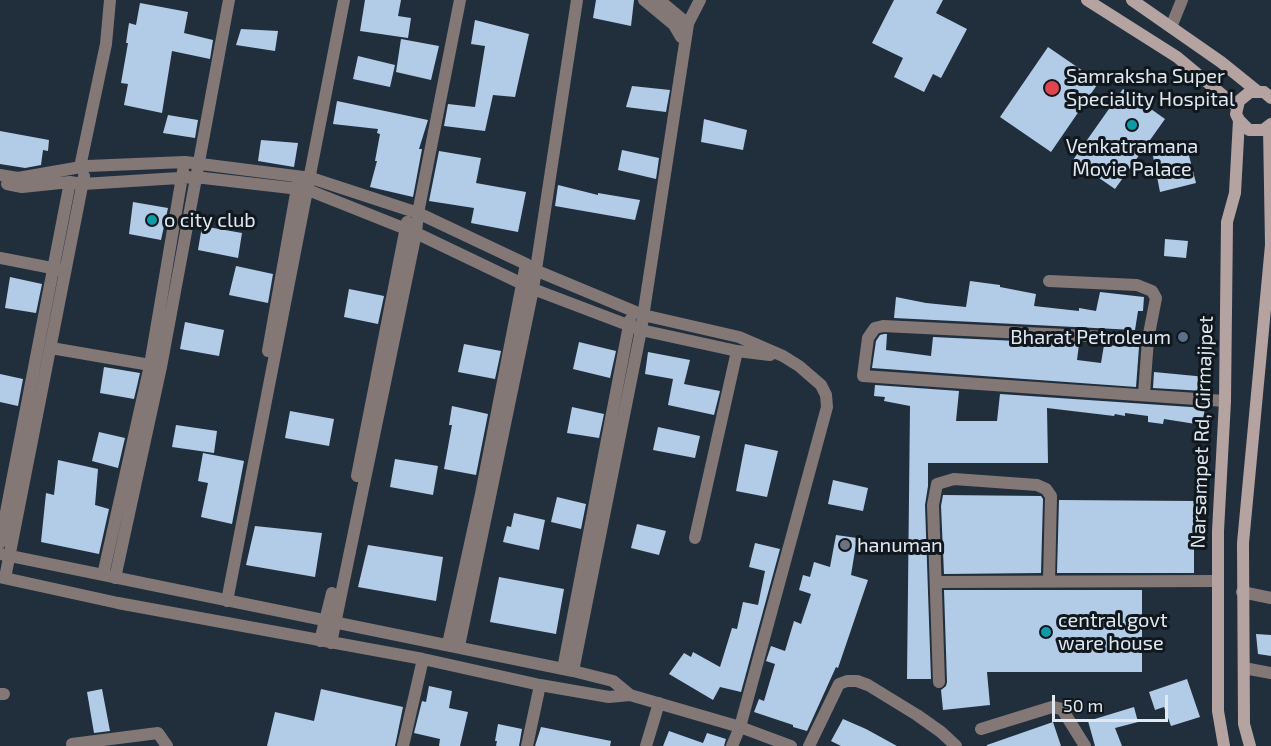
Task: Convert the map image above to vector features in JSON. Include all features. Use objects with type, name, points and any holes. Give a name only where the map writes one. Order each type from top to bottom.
[{"type":"main road","points":[[1087,0],[1177,57],[1237,107],[1244,95],[1266,91]]},
{"type":"main road","points":[[1132,0],[1266,91]]},
{"type":"main road","name":"Narsampet Rd, Girmajipet","points":[[1224,746],[1218,711],[1217,581],[1225,401],[1227,222],[1235,193],[1239,120],[1237,107]]},
{"type":"main road","points":[[1239,120],[1243,126],[1256,131],[1270,125],[1271,245],[1246,508],[1242,592],[1244,724],[1250,746]]},
{"type":"street","points":[[0,543],[77,183],[83,167],[106,44],[110,0]]},
{"type":"street","points":[[109,577],[155,366],[189,177],[198,162],[229,0]]},
{"type":"street","points":[[224,600],[303,183],[344,0]]},
{"type":"street","points":[[326,642],[411,231],[413,212],[460,0]]},
{"type":"street","points":[[453,645],[528,287],[577,0]]},
{"type":"street","points":[[644,0],[674,25],[681,37],[700,0]]},
{"type":"street","points":[[660,0],[688,24]]},
{"type":"street","points":[[1171,27],[1182,0]]},
{"type":"street","points":[[568,670],[641,330],[638,313],[688,24]]},
{"type":"street","points":[[185,162],[189,177]]},
{"type":"street","points":[[0,175],[18,178],[83,167],[198,162],[303,183],[413,212],[530,267],[638,313],[739,337],[783,356],[799,366],[820,385],[826,395],[827,407],[740,727],[732,746]]},
{"type":"street","points":[[0,183],[22,187],[189,177],[303,183],[528,287],[641,330],[737,351],[783,356]]},
{"type":"street","points":[[0,258],[60,270]]},
{"type":"street","points":[[60,270],[51,348],[4,555],[2,577],[118,603],[423,659],[540,685],[609,697],[630,695]]},
{"type":"street","points":[[1049,281],[1137,285],[1152,291],[1156,298],[1148,339],[1144,394]]},
{"type":"street","points":[[568,670],[628,325],[638,313]]},
{"type":"street","points":[[1148,339],[883,326],[875,328],[868,338],[863,376],[1225,401]]},
{"type":"street","points":[[51,348],[155,366]]},
{"type":"street","points":[[695,538],[737,351]]},
{"type":"street","points":[[939,682],[933,505],[937,484],[954,479],[1037,484],[1046,489],[1051,496],[1049,581]]},
{"type":"street","points":[[4,555],[568,670],[613,681],[630,695],[740,727],[792,746]]},
{"type":"street","points":[[936,582],[1217,581]]},
{"type":"street","points":[[1242,592],[1271,598]]},
{"type":"street","points":[[403,746],[423,659]]},
{"type":"street","points":[[1244,668],[1271,673]]},
{"type":"street","points":[[809,746],[839,684],[857,681],[868,685],[917,715],[956,746]]},
{"type":"street","points":[[526,746],[540,685]]},
{"type":"street","points":[[646,746],[659,704]]},
{"type":"street","points":[[981,729],[1052,707],[1062,709],[1068,714],[1086,746]]},
{"type":"street","points":[[72,744],[158,733],[167,746]]},
{"type":"building","points":[[365,0],[401,0],[398,16],[411,18],[408,38],[360,31]]},
{"type":"building","points":[[596,0],[634,0],[631,26],[593,18]]},
{"type":"building","points":[[894,0],[943,0],[936,13],[967,29],[941,78],[933,74],[924,92],[894,77],[903,58],[872,43]]},
{"type":"building","points":[[140,3],[188,12],[184,33],[213,40],[210,59],[172,51],[162,113],[124,105],[128,84],[121,83],[129,23],[136,25]]},
{"type":"building","points":[[475,20],[529,34],[515,97],[493,95],[485,131],[444,126],[448,104],[475,107],[485,46],[471,44]]},
{"type":"building","points":[[241,29],[278,31],[275,51],[236,45]]},
{"type":"building","points":[[401,39],[439,46],[431,80],[396,72]]},
{"type":"building","points":[[1048,47],[1099,82],[1051,152],[1000,117]]},
{"type":"building","points":[[358,56],[395,65],[390,87],[353,79]]},
{"type":"building","points":[[632,86],[670,90],[666,112],[626,107]]},
{"type":"building","points":[[1123,89],[1165,119],[1115,189],[1073,160]]},
{"type":"building","points":[[337,101],[428,120],[419,149],[422,149],[413,197],[370,187],[377,161],[375,161],[380,134],[377,133],[378,129],[333,124]]},
{"type":"building","points":[[168,115],[198,120],[195,138],[163,133]]},
{"type":"building","points":[[704,119],[747,130],[743,150],[701,142]]},
{"type":"building","points":[[0,131],[49,140],[48,151],[43,150],[41,165],[25,168],[0,164]]},
{"type":"building","points":[[261,140],[298,143],[294,167],[258,161]]},
{"type":"building","points":[[1186,144],[1196,183],[1160,192],[1153,156]]},
{"type":"building","points":[[622,150],[659,158],[656,179],[618,170]]},
{"type":"building","points":[[439,151],[481,158],[476,183],[526,192],[518,232],[471,223],[474,208],[429,201]]},
{"type":"building","points":[[558,185],[598,195],[598,193],[640,200],[635,220],[555,206]]},
{"type":"building","name":"o city club","points":[[133,202],[168,208],[161,240],[129,234]]},
{"type":"building","points":[[202,226],[242,233],[238,258],[198,250]]},
{"type":"building","points":[[1165,239],[1188,241],[1186,258],[1164,256]]},
{"type":"building","points":[[236,266],[273,274],[268,303],[229,295]]},
{"type":"building","points":[[10,277],[42,284],[36,313],[5,308]]},
{"type":"building","points":[[970,281],[1000,285],[1000,287],[1036,294],[1034,306],[1079,311],[1079,308],[1096,311],[1100,292],[1144,297],[1143,311],[1138,311],[1135,330],[894,318],[896,297],[966,307]]},
{"type":"building","points":[[349,289],[384,296],[378,324],[344,317]]},
{"type":"building","points":[[185,322],[224,330],[219,356],[180,349]]},
{"type":"building","points":[[887,334],[886,350],[931,356],[933,337],[1079,344],[1077,360],[1101,363],[1104,345],[1139,347],[1136,387],[872,368],[876,341],[880,335]]},
{"type":"building","points":[[579,342],[616,351],[610,378],[573,369]]},
{"type":"building","points":[[464,344],[501,351],[495,379],[458,372]]},
{"type":"building","points":[[648,352],[690,360],[684,384],[720,391],[714,415],[668,405],[673,379],[645,374]]},
{"type":"building","points":[[104,367],[140,373],[134,399],[100,393]]},
{"type":"building","points":[[1154,372],[1206,377],[1204,391],[1153,388]]},
{"type":"building","points":[[0,374],[23,379],[18,406],[0,402]]},
{"type":"building","points":[[875,385],[959,391],[956,421],[997,421],[1000,394],[1205,408],[1202,425],[1164,419],[1163,424],[1148,422],[1148,416],[1125,413],[1125,416],[1115,414],[1114,416],[1047,408],[1048,463],[928,463],[925,505],[931,679],[907,679],[910,406],[884,401],[885,397],[874,396]]},
{"type":"building","points":[[452,406],[488,414],[476,475],[444,469],[452,425],[449,425]]},
{"type":"building","points":[[572,407],[604,414],[599,438],[567,433]]},
{"type":"building","points":[[290,411],[334,419],[329,446],[285,438]]},
{"type":"building","points":[[176,425],[217,431],[214,453],[172,447]]},
{"type":"building","points":[[658,427],[700,436],[695,458],[653,450]]},
{"type":"building","points":[[99,432],[125,438],[118,468],[92,461]]},
{"type":"building","points":[[745,444],[778,451],[767,497],[736,491]]},
{"type":"building","points":[[203,453],[244,461],[232,524],[201,517],[208,483],[198,481]]},
{"type":"building","points":[[395,459],[438,466],[433,495],[390,487]]},
{"type":"building","points":[[58,460],[98,469],[95,505],[109,509],[99,554],[41,542],[46,493],[54,495]]},
{"type":"building","points":[[833,480],[868,488],[863,511],[828,504]]},
{"type":"building","points":[[943,495],[1041,496],[1043,499],[1041,573],[944,574],[941,506]]},
{"type":"building","points":[[557,497],[586,504],[581,529],[551,522]]},
{"type":"building","points":[[1059,500],[1194,501],[1194,573],[1057,573]]},
{"type":"building","points":[[514,513],[545,520],[539,550],[503,542],[507,526],[511,527]]},
{"type":"building","points":[[637,524],[666,531],[659,555],[631,548]]},
{"type":"building","points":[[255,526],[322,533],[315,577],[246,565]]},
{"type":"building","points":[[836,535],[857,538],[851,575],[868,580],[838,668],[836,667],[807,731],[754,712],[759,699],[764,701],[775,664],[766,661],[771,646],[785,651],[794,621],[801,624],[811,594],[799,590],[803,575],[810,577],[814,562],[830,567]]},
{"type":"building","points":[[755,543],[780,549],[741,692],[720,687],[713,700],[669,674],[684,653],[691,657],[693,652],[720,667],[732,628],[737,629],[743,602],[758,605],[765,571],[749,567]]},
{"type":"building","points":[[368,545],[443,557],[436,601],[358,587]]},
{"type":"building","points":[[499,577],[564,589],[556,634],[490,622]]},
{"type":"building","name":"central govt ware house","points":[[944,590],[1142,590],[1142,672],[987,672],[990,705],[943,710],[941,690],[947,682]]},
{"type":"building","points":[[1256,634],[1271,635],[1271,656],[1258,654]]},
{"type":"building","points":[[1187,679],[1200,717],[1171,726],[1164,707],[1155,710],[1149,692]]},
{"type":"building","points":[[429,686],[452,691],[449,708],[468,712],[460,746],[439,746],[440,739],[414,733],[422,701],[426,702]]},
{"type":"building","points":[[102,689],[110,731],[94,733],[87,692]]},
{"type":"building","points":[[321,689],[403,707],[395,746],[267,746],[275,712],[314,721]]},
{"type":"building","points":[[1134,707],[1138,722],[1115,728],[1122,746],[1095,746],[1088,721]]},
{"type":"building","points":[[843,719],[897,746],[841,746],[831,741]]},
{"type":"building","points":[[1053,722],[1061,746],[987,746],[987,745]]},
{"type":"building","points":[[498,724],[522,729],[519,746],[496,746]]},
{"type":"building","points":[[541,727],[611,741],[610,746],[535,746]]},
{"type":"building","points":[[669,731],[703,743],[707,733],[726,739],[724,746],[663,746]]},
{"type":"place","name":"Samraksha Super Speciality Hospital","points":[[1052,88]]},
{"type":"place","name":"Venkatramana Movie Palace","points":[[1132,125]]},
{"type":"place","name":"o city club","points":[[152,220]]},
{"type":"place","name":"Bharat Petroleum","points":[[1183,337]]},
{"type":"place","name":"hanuman","points":[[845,545]]},
{"type":"place","name":"central govt ware house","points":[[1046,632]]}]
